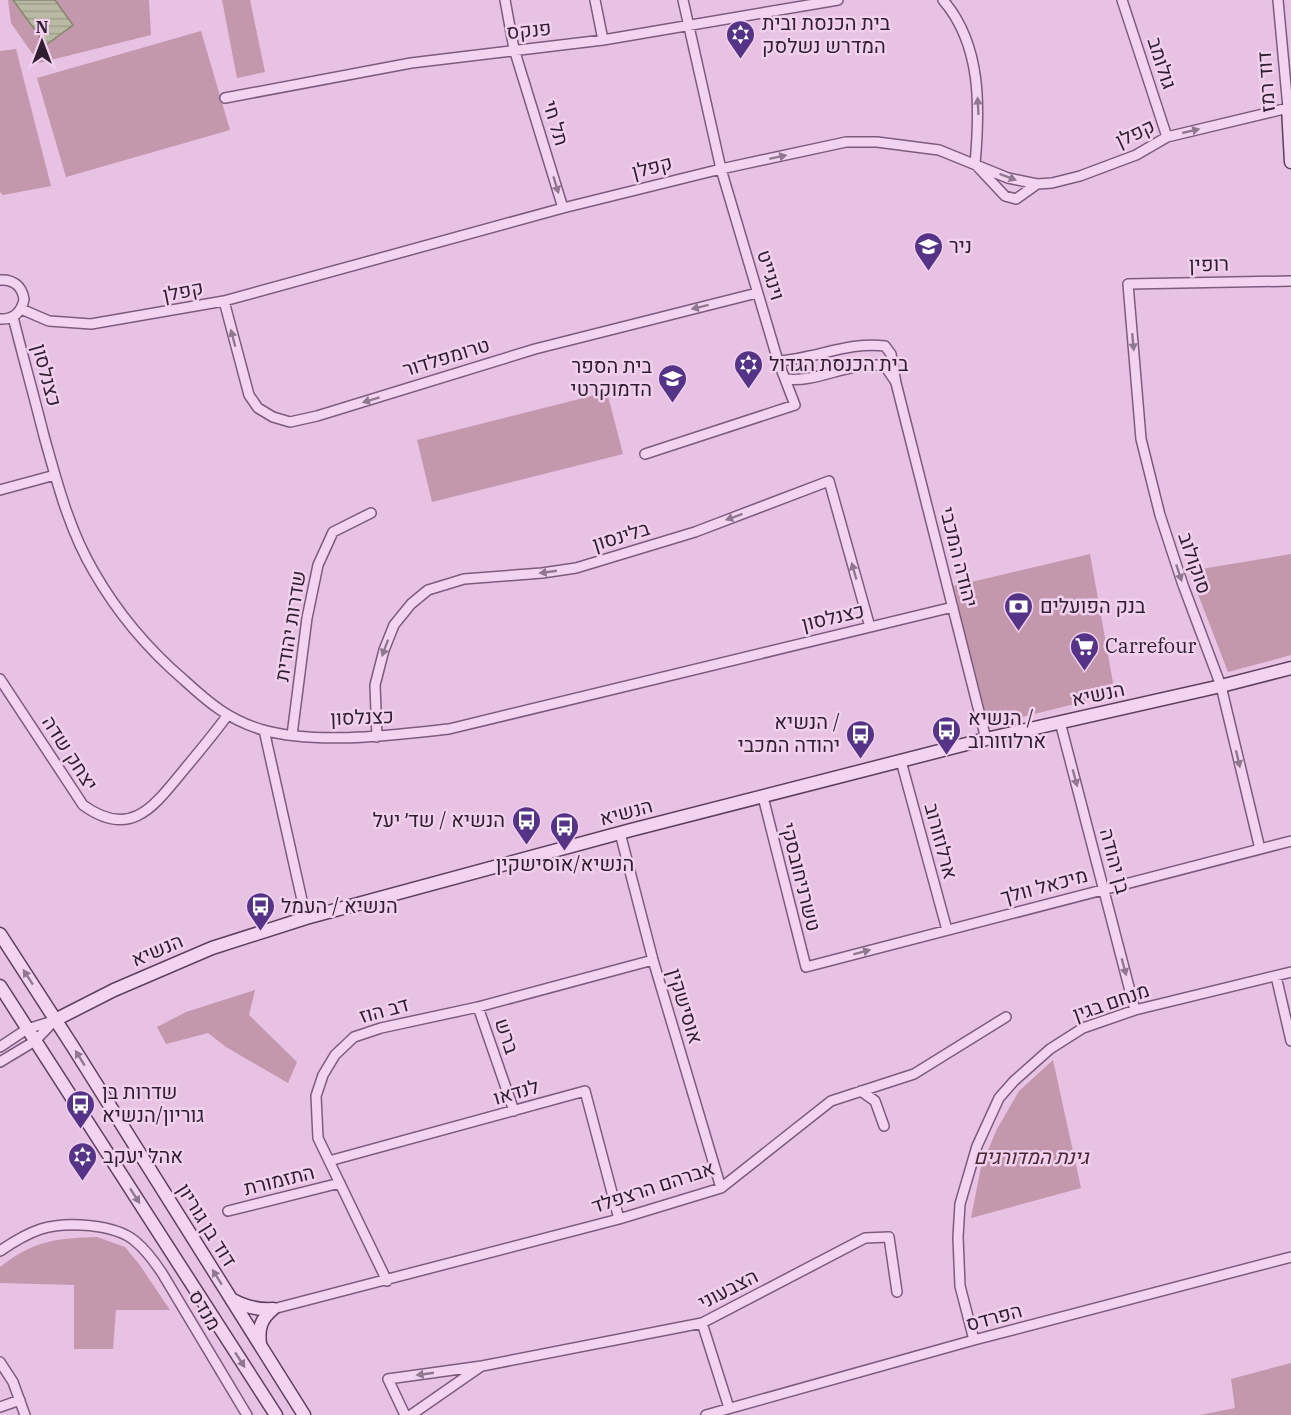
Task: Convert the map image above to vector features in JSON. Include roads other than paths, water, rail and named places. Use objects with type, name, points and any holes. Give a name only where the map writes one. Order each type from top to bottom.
[{"type":"street","name":"תל חי","points":[[505,0],[514,49],[563,208]]},
{"type":"street","points":[[595,0],[603,40]]},
{"type":"street","name":"וינגייט","points":[[645,454],[795,405],[778,361],[720,169],[683,0]]},
{"type":"street","name":"פנקס","points":[[225,98],[411,63],[603,40],[838,0]]},
{"type":"street","points":[[943,0],[958,22],[969,48],[977,81],[979,121],[975,164],[1005,196],[1016,199],[1037,184]]},
{"type":"street","name":"גולומב","points":[[1122,0],[1167,137]]},
{"type":"street","name":"דוד רמז","points":[[1278,0],[1290,108],[1291,162]]},
{"type":"street","name":"קפלן","points":[[21,309],[49,321],[91,324],[224,302],[563,208],[720,169],[846,142],[884,143],[939,150],[1008,178],[1037,184],[1061,181],[1136,154],[1167,137],[1290,108]]},
{"type":"street","points":[[0,280],[14,282],[21,289],[24,299],[21,309],[13,317],[0,319]]},
{"type":"street","name":"רופין","points":[[1128,284],[1291,281]]},
{"type":"street","name":"סוקולוב","points":[[1128,284],[1141,439],[1160,515],[1221,687],[1260,849]]},
{"type":"street","name":"טרומפלדור","points":[[224,302],[249,394],[258,408],[273,417],[290,422],[318,416],[535,349],[757,293]]},
{"type":"street","name":"כצנלסון","points":[[13,317],[55,476],[70,522],[94,572],[127,620],[167,665],[227,716],[264,730],[292,735],[377,737],[449,729],[953,607]]},
{"type":"street","name":"יהודה המכבי","points":[[778,361],[797,360],[871,344],[885,346],[891,354],[896,383],[986,740]]},
{"type":"street","points":[[786,379],[796,380],[855,366],[876,365],[885,366],[896,383]]},
{"type":"street","points":[[0,490],[55,476]]},
{"type":"street","name":"בלינסון","points":[[377,737],[375,685],[384,650],[394,625],[411,604],[428,590],[464,579],[576,568],[695,532],[829,481],[870,627]]},
{"type":"street","name":"שדרות יהודית","points":[[292,735],[307,618],[318,565],[333,532],[371,513]]},
{"type":"street","name":"הנשיא","points":[[55,1020],[114,990],[212,948],[306,918],[620,833],[901,761],[1060,722],[1221,687],[1291,668]]},
{"type":"street","name":"יצחק שדה","points":[[0,679],[83,805],[103,817],[115,820],[131,819],[153,807],[227,716]]},
{"type":"street","name":"בן יהודה","points":[[1060,722],[1135,1010]]},
{"type":"street","points":[[264,730],[306,918]]},
{"type":"street","name":"ארלוזורוב","points":[[901,761],[947,930]]},
{"type":"street","name":"טשרניחובסקי","points":[[762,797],[806,967]]},
{"type":"street","name":"אוסישקין","points":[[620,833],[653,960],[720,1188]]},
{"type":"street","name":"מיכאל וולך","points":[[806,967],[1291,841]]},
{"type":"street","name":"דוד בן גוריון","points":[[0,934],[303,1415]]},
{"type":"street","name":"דב הוז","points":[[387,1281],[318,1138],[316,1096],[322,1075],[335,1055],[354,1037],[381,1028],[478,1007],[653,960]]},
{"type":"street","name":"מנחם בגין","points":[[974,1340],[960,1286],[958,1237],[960,1204],[977,1146],[999,1098],[1050,1049],[1083,1028],[1135,1010],[1291,972]]},
{"type":"street","points":[[1276,976],[1291,1041]]},
{"type":"street","points":[[0,986],[276,1415]]},
{"type":"street","name":"ברש","points":[[478,1007],[514,1111]]},
{"type":"street","name":"אברהם הרצפלד","points":[[273,1309],[619,1219],[720,1188],[831,1101],[914,1074],[1006,1017]]},
{"type":"street","points":[[0,1047],[27,1029],[55,1020]]},
{"type":"street","points":[[0,1062],[35,1041],[55,1020]]},
{"type":"street","name":"לנדאו","points":[[329,1161],[585,1091],[619,1219]]},
{"type":"street","points":[[861,1091],[875,1101],[884,1126]]},
{"type":"street","name":"התזמורת","points":[[228,1211],[340,1183]]},
{"type":"street","name":"מנדס","points":[[0,1251],[15,1240],[43,1228],[85,1226],[123,1233],[134,1240],[148,1253],[162,1273],[247,1415]]},
{"type":"street","name":"הצבעוני","points":[[405,1415],[388,1379],[482,1366],[702,1323],[865,1238],[889,1237],[897,1292]]},
{"type":"street","name":"הפרדס","points":[[706,1415],[974,1340],[1291,1257]]},
{"type":"street","points":[[230,1299],[249,1307],[273,1309]]},
{"type":"street","points":[[260,1346],[261,1323],[265,1315],[273,1309]]},
{"type":"street","points":[[702,1323],[729,1408]]},
{"type":"street","points":[[0,1362],[13,1382],[25,1415]]},
{"type":"street","name":"הצבעוני","points":[[411,1415],[482,1366]]},
{"type":"street","points":[[0,1407],[20,1400]]},
{"type":"place","name":"בית הכנסת ובית המדרש נשלסק","points":[[741,60]]},
{"type":"place","name":"ניר","points":[[928,272]]},
{"type":"place","name":"בית הכנסת הגדול","points":[[748,390]]},
{"type":"place","name":"בית הספר הדמוקרטי","points":[[673,404]]},
{"type":"place","name":"בנק הפועלים","points":[[1019,632]]},
{"type":"place","name":"Carrefour","points":[[1084,672]]},
{"type":"place","name":"הנשיא / ארלוזורוב","points":[[947,756]]},
{"type":"place","name":"הנשיא / יהודה המכבי","points":[[861,760]]},
{"type":"place","name":"הנשיא / שד׳ יעל","points":[[526,846]]},
{"type":"place","name":"הנשיא/אוסישקין","points":[[565,852]]},
{"type":"place","name":"הנשיא / העמל","points":[[260,932]]},
{"type":"place","name":"שדרות בן גוריון/הנשיא","points":[[81,1130]]},
{"type":"place","name":"אהל יעקב","points":[[82,1182]]},
{"type":"park label","name":"גינת המדורגים","points":[[1031,1157]]}]
